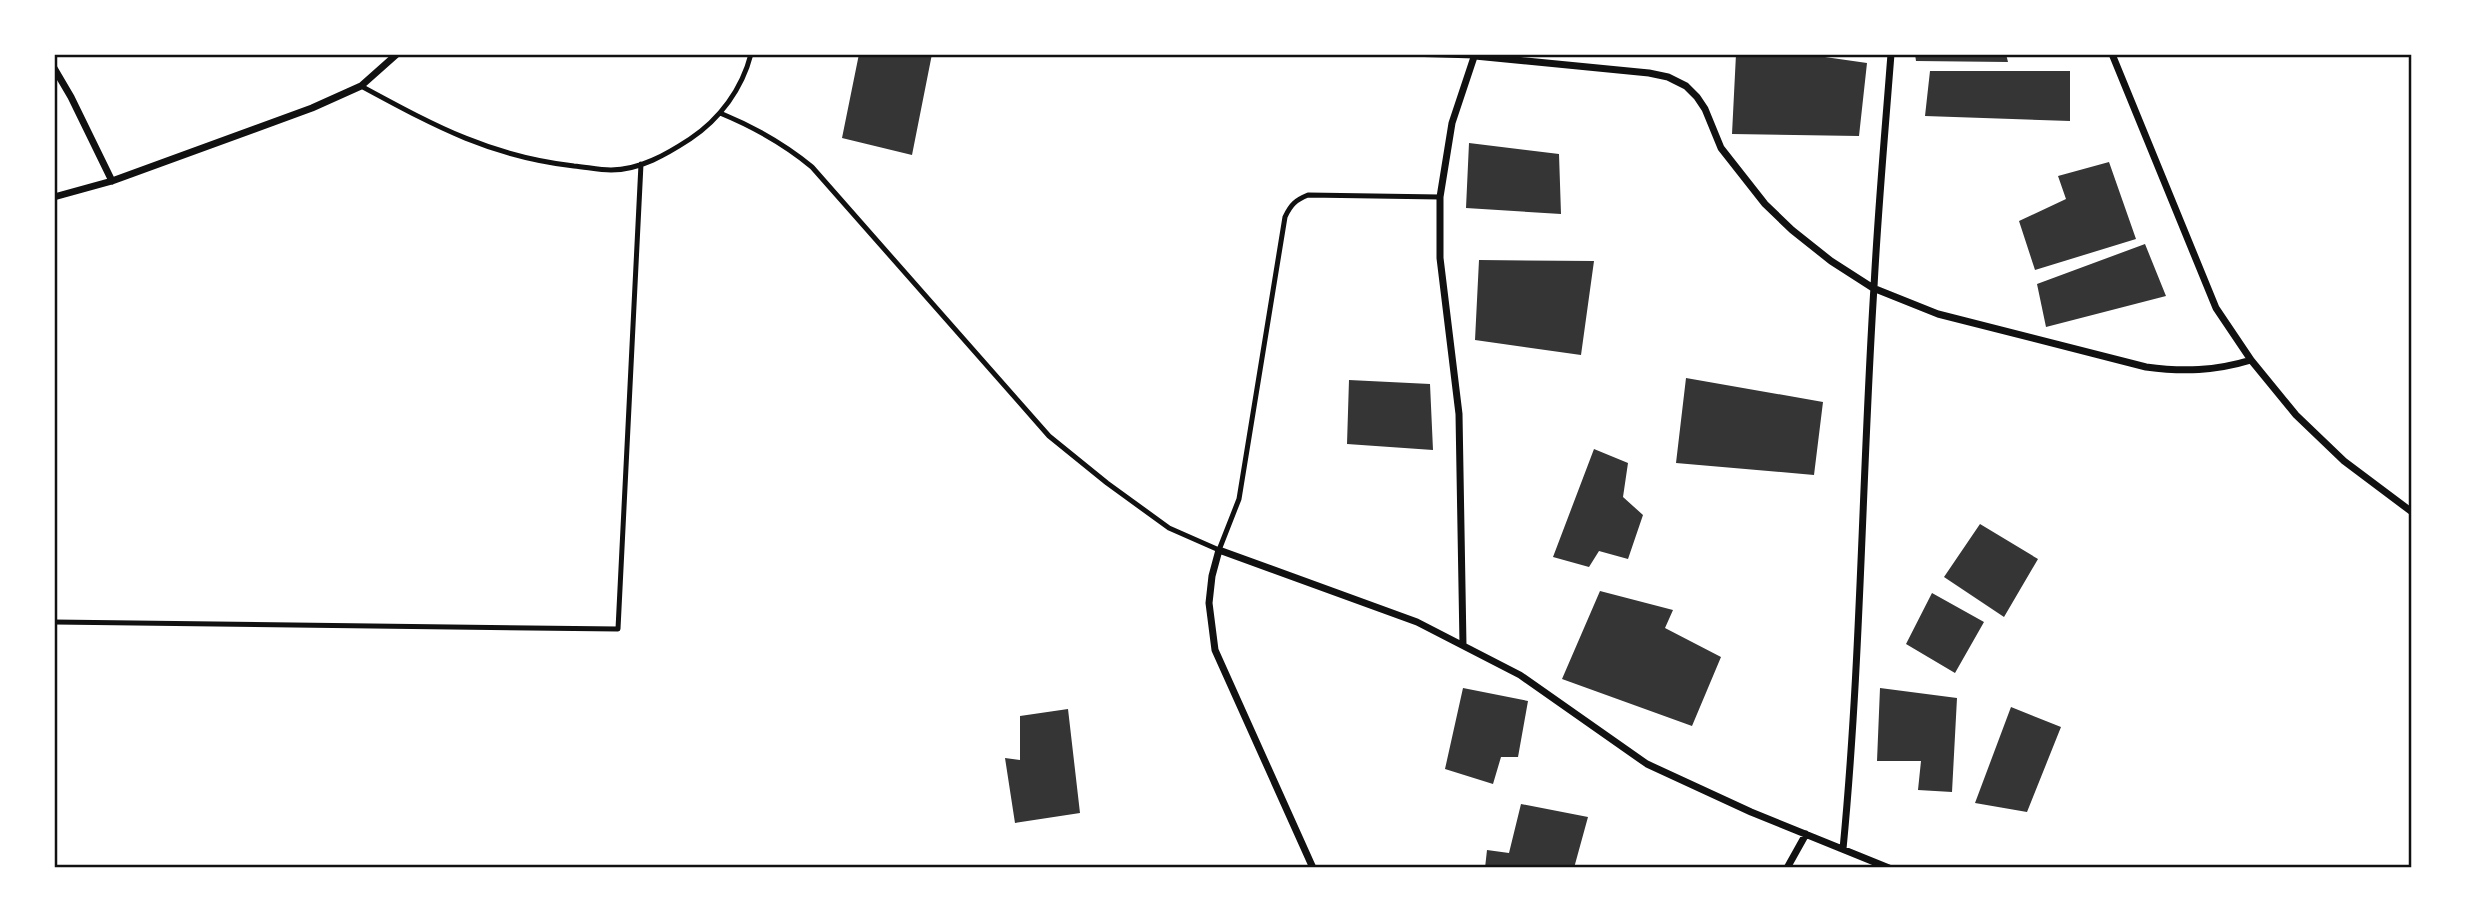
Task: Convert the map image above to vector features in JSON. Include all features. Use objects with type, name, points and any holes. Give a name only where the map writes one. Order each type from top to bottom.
[{"type":"street","points":[[54,197],[112,180],[312,107],[361,86],[397,54]]},
{"type":"street","points":[[1843,849],[1856,682],[1874,288],[1891,54]]},
{"type":"street","points":[[2112,54],[2216,308],[2251,360],[2296,415],[2344,461],[2412,512]]},
{"type":"street","points":[[1463,645],[1459,414],[1440,258],[1440,197],[1452,123],[1475,55],[1649,73],[1668,77],[1686,86],[1705,109],[1721,148],[1765,204],[1792,230],[1831,261],[1874,288],[1938,314],[2146,368],[2209,370],[2251,360]]},
{"type":"street","points":[[54,68],[71,96],[112,180]]},
{"type":"street","points":[[1313,868],[1214,650],[1209,603],[1219,550],[1417,622],[1520,675],[1647,764],[1751,812],[1889,868]]},
{"type":"street","points":[[1787,868],[1805,834]]},
{"type":"lane","points":[[361,86],[438,128],[500,152],[550,163],[612,170],[642,164],[670,152],[696,134],[720,113],[745,75],[751,54]]},
{"type":"lane","points":[[1407,54],[1475,55]]},
{"type":"lane","points":[[720,113],[754,127],[786,145],[812,167],[1049,436],[1107,483],[1169,527],[1219,550],[1239,499],[1285,216],[1289,207],[1296,200],[1308,195],[1440,197]]},
{"type":"lane","points":[[54,622],[618,628],[642,164]]},
{"type":"building","points":[[859,54],[932,54],[912,155],[842,138]]},
{"type":"building","points":[[1736,54],[1804,54],[1867,63],[1859,136],[1732,134]]},
{"type":"building","points":[[1915,54],[2006,54],[2008,62],[1916,61]]},
{"type":"building","points":[[1930,71],[2070,71],[2070,121],[1925,116]]},
{"type":"building","points":[[1469,143],[1559,154],[1561,214],[1466,208]]},
{"type":"building","points":[[2109,162],[2136,239],[2035,270],[2019,221],[2066,199],[2058,176]]},
{"type":"building","points":[[2145,244],[2166,296],[2046,327],[2037,284]]},
{"type":"building","points":[[1479,260],[1594,261],[1581,355],[1475,340]]},
{"type":"building","points":[[1686,378],[1823,402],[1814,475],[1676,463]]},
{"type":"building","points":[[1349,380],[1430,384],[1433,450],[1347,444]]},
{"type":"building","points":[[1594,449],[1628,463],[1623,497],[1643,515],[1628,559],[1599,551],[1589,567],[1553,557]]},
{"type":"building","points":[[1980,524],[2038,559],[2004,617],[1944,577]]},
{"type":"building","points":[[1600,591],[1673,610],[1665,628],[1721,657],[1692,726],[1562,679]]},
{"type":"building","points":[[1932,593],[1984,622],[1955,673],[1906,644]]},
{"type":"building","points":[[1463,688],[1528,701],[1518,757],[1501,757],[1493,784],[1445,769]]},
{"type":"building","points":[[1880,688],[1957,698],[1952,792],[1918,790],[1921,761],[1877,761]]},
{"type":"building","points":[[2011,707],[2061,727],[2027,812],[1975,803]]},
{"type":"building","points":[[1068,709],[1080,813],[1015,823],[1005,758],[1020,760],[1020,716]]},
{"type":"building","points":[[1521,804],[1588,817],[1574,868],[1485,868],[1487,850],[1509,853]]}]
